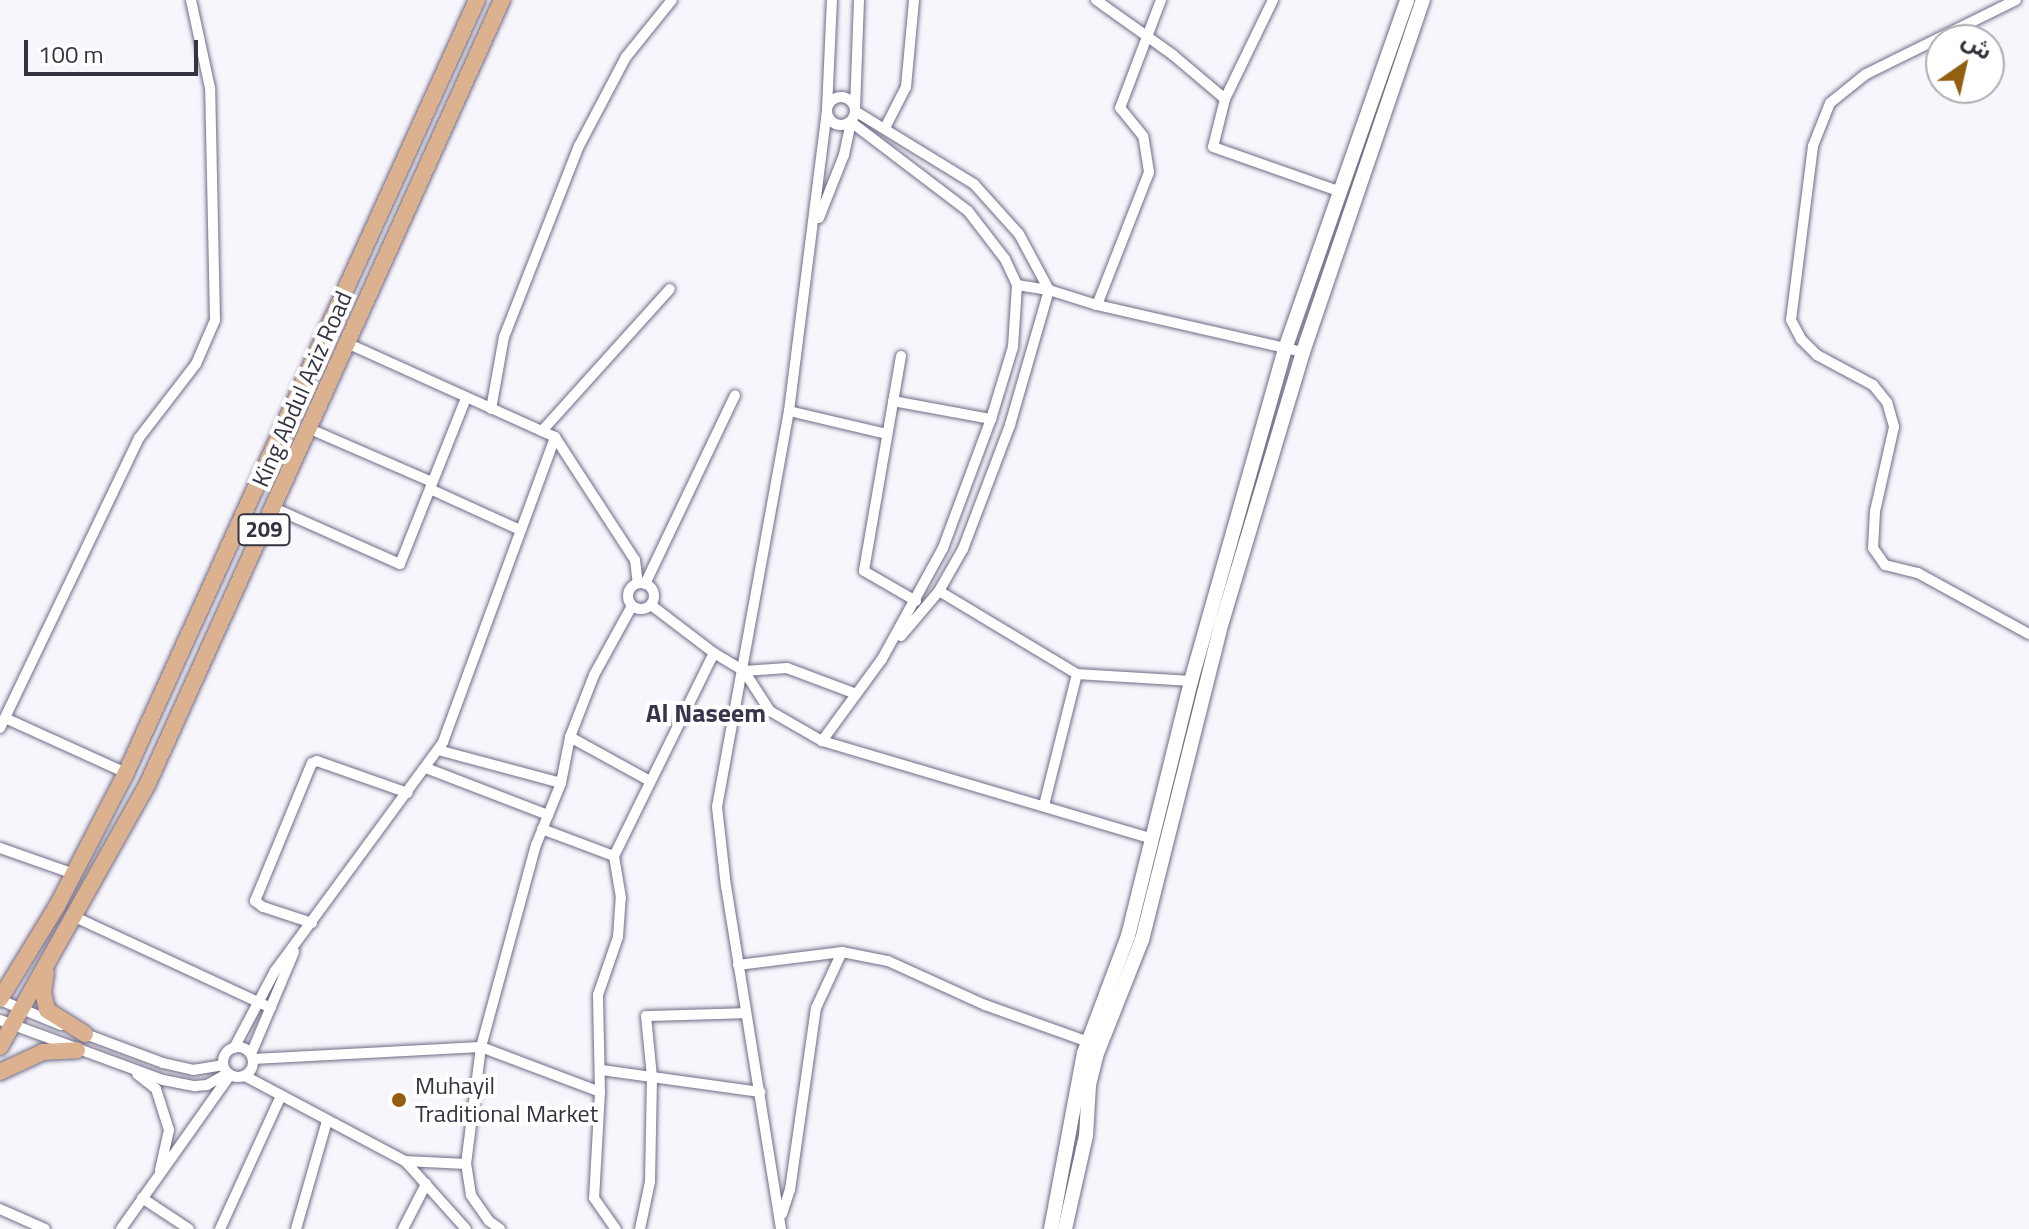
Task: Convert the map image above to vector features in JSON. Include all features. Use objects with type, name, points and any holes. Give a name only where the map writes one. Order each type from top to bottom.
[{"type":"main road","name":"King Abdul Aziz Road","points":[[0,999],[74,874],[126,773],[477,0]]},
{"type":"main road","name":"King Abdul Aziz Road","points":[[0,1047],[6,1023],[21,1010],[148,783],[502,0]]},
{"type":"main road","points":[[47,965],[43,992],[47,1010],[85,1034]]},
{"type":"main road","points":[[0,980],[17,973]]},
{"type":"main road","points":[[0,1072],[43,1052],[77,1050]]},
{"type":"street","points":[[126,773],[2,723],[139,438],[196,364],[215,320],[210,88],[191,0]]},
{"type":"street","points":[[491,409],[504,337],[579,146],[626,57],[672,0]]},
{"type":"street","points":[[781,1229],[738,965],[717,807],[789,411],[827,109],[832,0]]},
{"type":"street","points":[[813,231],[844,155],[853,116],[859,0]]},
{"type":"street","points":[[885,128],[906,87],[914,0]]},
{"type":"street","points":[[1096,0],[1173,55],[1225,99]]},
{"type":"street","points":[[1097,305],[1149,172],[1143,136],[1120,108],[1161,0]]},
{"type":"street","points":[[1273,0],[1225,99],[1213,147],[1338,191]]},
{"type":"street","points":[[1051,1229],[1095,1044],[1128,936],[1191,681],[1285,349],[1407,0]]},
{"type":"street","points":[[1065,1229],[1086,1136],[1095,1044],[1142,940],[1222,622],[1303,352],[1423,0]]},
{"type":"street","points":[[2016,0],[1866,74],[1830,103],[1813,146],[1791,320],[1801,339],[1817,355],[1873,385],[1887,402],[1894,427],[1875,511],[1873,548],[1885,565],[1918,573],[2029,634]]},
{"type":"street","points":[[827,109],[835,98],[841,97],[853,103],[853,116]]},
{"type":"street","points":[[827,109],[832,121],[838,125],[853,116]]},
{"type":"street","points":[[822,741],[882,659],[939,591],[963,549],[1005,439],[1049,290],[1019,234],[974,184],[885,128],[853,116]]},
{"type":"street","points":[[853,116],[968,211],[1005,259],[1017,285],[1013,347],[991,419],[943,548],[882,659]]},
{"type":"street","points":[[1017,285],[1049,290],[1097,305],[1303,352]]},
{"type":"street","points":[[542,431],[670,289]]},
{"type":"street","points":[[349,344],[555,437],[635,560],[642,583],[653,591],[651,605]]},
{"type":"street","points":[[901,356],[864,571],[916,601]]},
{"type":"street","points":[[500,1229],[489,1221],[471,1195],[466,1164],[481,1047],[542,829],[561,783],[570,737],[594,675],[632,606],[628,594],[642,583],[735,395]]},
{"type":"street","points":[[274,508],[400,564],[466,398]]},
{"type":"street","points":[[893,401],[991,419]]},
{"type":"street","points":[[789,411],[887,434]]},
{"type":"street","points":[[310,429],[520,530]]},
{"type":"street","points":[[121,1229],[227,1071],[226,1053],[234,1048],[275,971],[438,750],[555,437]]},
{"type":"street","points":[[939,591],[1077,674],[1191,681]]},
{"type":"street","points":[[651,605],[714,653],[744,671],[770,711],[822,741],[1153,839]]},
{"type":"street","points":[[632,606],[641,609],[651,605]]},
{"type":"street","points":[[616,1229],[594,1198],[601,1070],[598,995],[618,937],[621,898],[614,856],[714,653]]},
{"type":"street","points":[[744,671],[787,668],[856,694]]},
{"type":"street","points":[[1044,805],[1077,674]]},
{"type":"street","points":[[570,737],[650,781]]},
{"type":"street","points":[[438,750],[561,783]]},
{"type":"street","points":[[312,923],[263,907],[255,901],[312,763],[317,761],[408,793]]},
{"type":"street","points":[[426,768],[548,815]]},
{"type":"street","points":[[542,829],[614,856]]},
{"type":"street","points":[[0,848],[74,874]]},
{"type":"street","points":[[75,917],[271,1008]]},
{"type":"street","points":[[245,1076],[252,1069],[252,1056],[298,943]]},
{"type":"street","points":[[738,965],[842,952],[888,961],[985,1005],[1095,1044]]},
{"type":"street","points":[[781,1215],[790,1190],[816,1008],[842,952]]},
{"type":"street","points":[[0,999],[21,1010],[163,1063],[245,1076],[405,1161],[466,1229]]},
{"type":"street","points":[[640,1229],[650,1182],[652,1077],[646,1016],[746,1013]]},
{"type":"street","points":[[6,1023],[133,1070],[195,1086],[207,1085],[227,1071]]},
{"type":"street","points":[[234,1048],[243,1048],[252,1056],[481,1047],[600,1092]]},
{"type":"street","points":[[133,1070],[156,1089],[169,1130],[158,1178]]},
{"type":"street","points":[[601,1070],[760,1092]]},
{"type":"street","points":[[220,1229],[281,1096]]},
{"type":"street","points":[[296,1229],[327,1121]]},
{"type":"street","points":[[405,1161],[466,1164]]},
{"type":"street","points":[[403,1229],[426,1184]]},
{"type":"street","points":[[142,1198],[189,1229]]},
{"type":"street","points":[[0,1209],[45,1229]]},
{"type":"place","name":"Muhayil Traditional Market","points":[[399,1100]]},
{"type":"district","name":"Al Naseem","points":[[706,713]]}]
